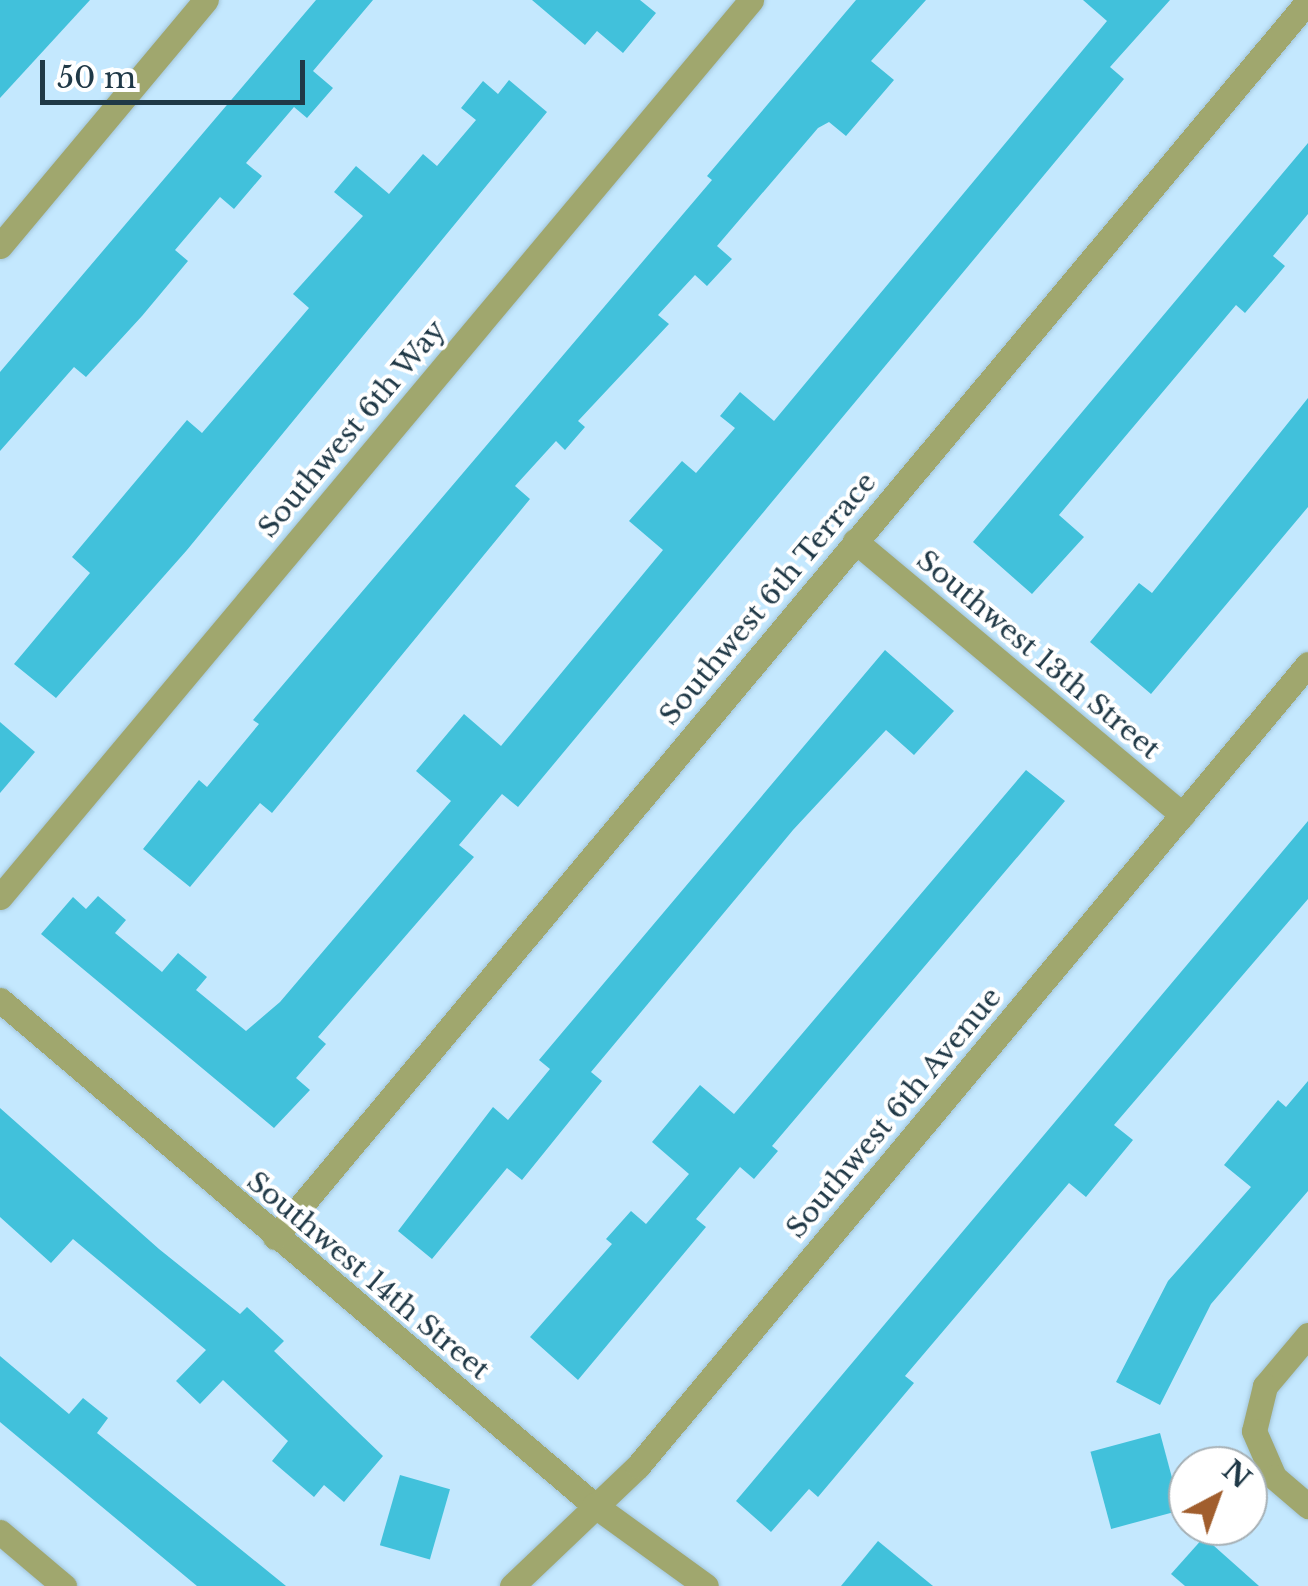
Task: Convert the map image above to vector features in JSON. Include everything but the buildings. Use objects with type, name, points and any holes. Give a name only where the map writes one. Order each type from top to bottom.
[{"type":"street","points":[[0,246],[206,0]]},
{"type":"street","name":"Southwest 6th Way","points":[[0,897],[750,0]]},
{"type":"street","name":"Southwest 6th Terrace","points":[[275,1237],[1308,1]]},
{"type":"street","name":"Southwest 13th Street","points":[[855,541],[1182,815]]},
{"type":"street","name":"Southwest 6th Avenue","points":[[512,1586],[638,1466],[1308,664]]},
{"type":"street","name":"Southwest 14th Street","points":[[0,1000],[594,1505],[706,1586]]},
{"type":"street","points":[[1308,1335],[1266,1386],[1254,1431],[1274,1477],[1308,1506]]},
{"type":"street","points":[[0,1532],[64,1586]]}]
